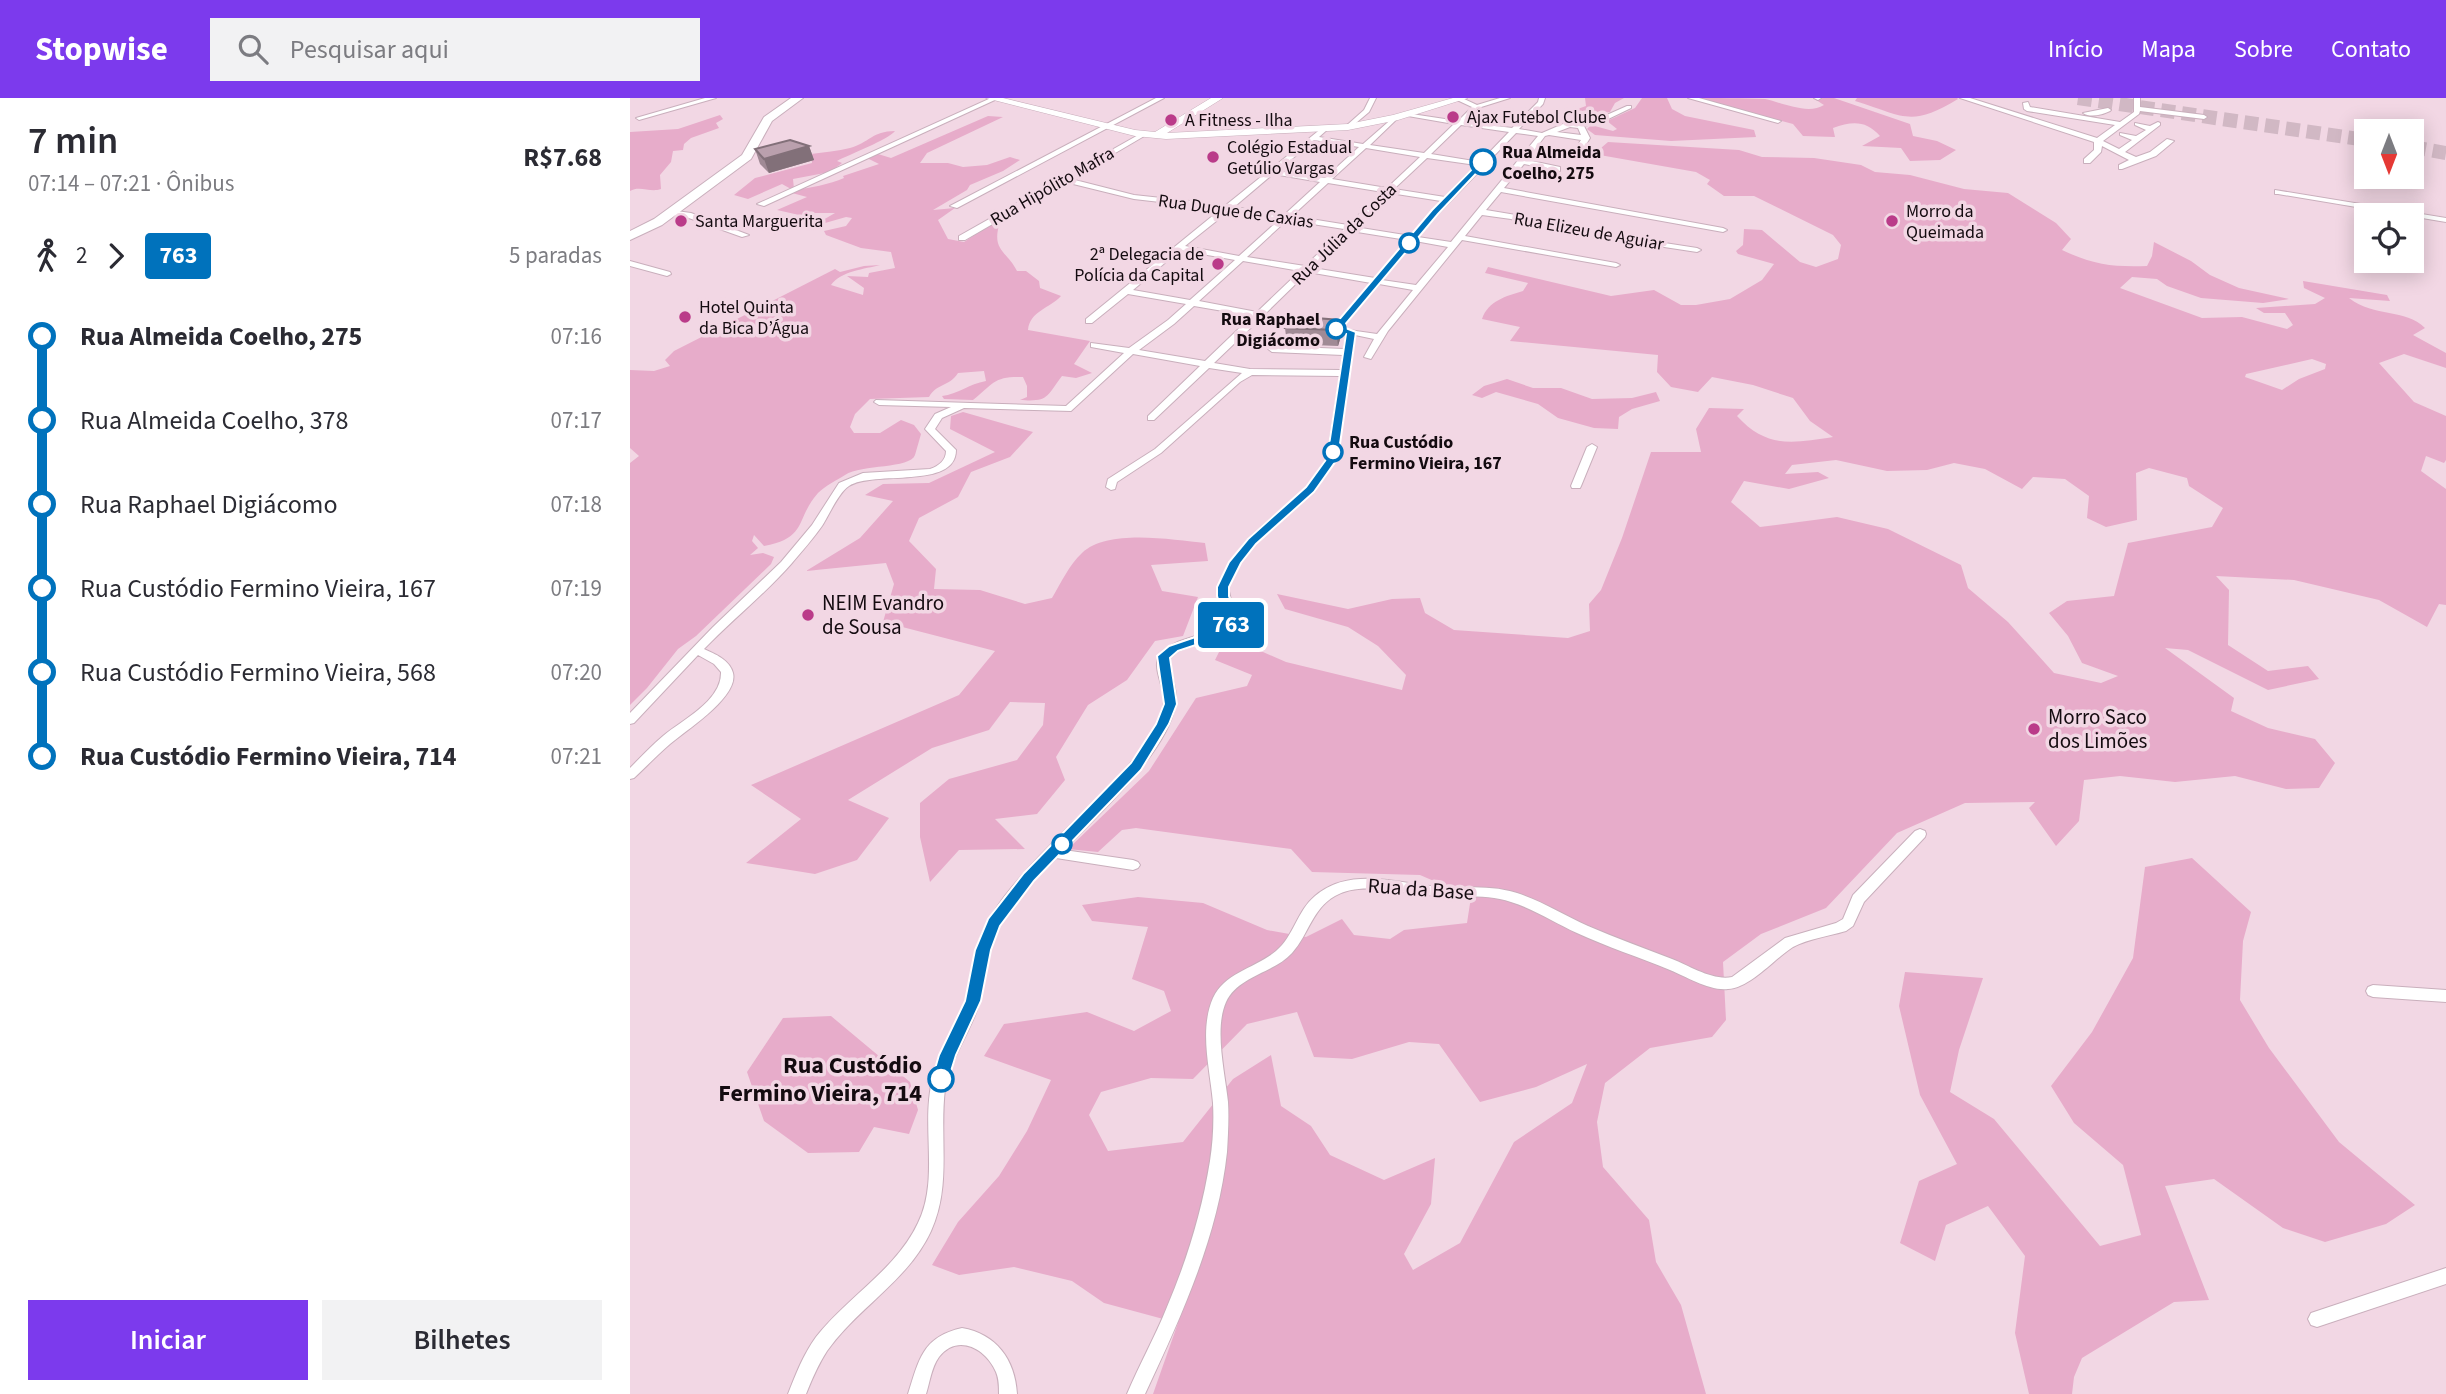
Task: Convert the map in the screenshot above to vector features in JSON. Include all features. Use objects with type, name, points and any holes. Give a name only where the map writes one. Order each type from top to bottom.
[{"type":"main road","points":[[630,236],[672,212],[747,157],[768,119],[798,98]]},
{"type":"main road","points":[[993,98],[1154,136],[1348,127],[1400,117],[1461,99]]},
{"type":"main road","points":[[1154,136],[1218,98]]},
{"type":"street","points":[[639,118],[713,98]]},
{"type":"street","points":[[761,204],[993,98]]},
{"type":"street","points":[[1348,127],[1367,111],[1373,98]]},
{"type":"street","points":[[1461,99],[1476,107],[1507,98]]},
{"type":"street","points":[[1336,329],[1412,239],[1541,103],[1542,98]]},
{"type":"street","points":[[1691,98],[1777,121]]},
{"type":"street","points":[[1963,98],[2098,141],[2135,160]]},
{"type":"street","points":[[2098,141],[2137,113],[2137,98]]},
{"type":"street","points":[[954,205],[1106,126],[1164,101]]},
{"type":"street","points":[[1119,129],[1164,101]]},
{"type":"street","points":[[2026,103],[2027,110],[2119,124]]},
{"type":"street","name":"Rua Júlia da Costa","points":[[1151,418],[1476,107]]},
{"type":"street","points":[[1368,357],[1379,337],[1418,288],[1546,134],[1563,125],[1602,120],[1629,107]]},
{"type":"street","points":[[2138,109],[2204,117]]},
{"type":"street","points":[[2074,117],[2078,112],[2098,114],[2108,110]]},
{"type":"street","points":[[878,402],[1068,409],[1129,353],[1171,322],[1189,302],[1400,117],[1586,138]]},
{"type":"street","points":[[2137,124],[2151,129]]},
{"type":"street","points":[[2121,151],[2158,124]]},
{"type":"street","points":[[1577,152],[1586,138],[1584,129],[1578,125]]},
{"type":"street","points":[[1089,320],[1324,129]]},
{"type":"street","points":[[2122,134],[2137,139]]},
{"type":"street","name":"Rua Hipólito Mafra","points":[[962,238],[1142,135]]},
{"type":"street","points":[[1313,138],[1482,164]]},
{"type":"street","points":[[2087,161],[2098,150],[2098,141]]},
{"type":"street","points":[[2122,167],[2152,155],[2170,141]]},
{"type":"street","points":[[1522,161],[1557,169]]},
{"type":"street","points":[[1272,172],[1447,200]]},
{"type":"street","name":"Rua Duque de Caxias","points":[[1063,180],[1134,197],[1227,208],[1453,245]]},
{"type":"street","points":[[1499,189],[1723,230]]},
{"type":"street","points":[[2278,192],[2446,219]]},
{"type":"street","points":[[672,212],[745,235]]},
{"type":"street","name":"Rua Elizeu de Aguiar","points":[[1481,212],[1513,217],[1533,225],[1697,250]]},
{"type":"street","points":[[1459,237],[1616,265]]},
{"type":"street","points":[[1180,248],[1418,288]]},
{"type":"street","points":[[630,263],[663,271]]},
{"type":"street","points":[[1127,291],[1313,325]]},
{"type":"street","points":[[1325,327],[1379,337]]},
{"type":"street","points":[[797,1394],[803,1373],[822,1340],[899,1265],[925,1226],[935,1193],[938,1087],[947,1055],[973,1001],[983,950],[994,923],[1008,902],[1132,772],[1163,724],[1171,704],[1164,656],[1174,649],[1227,630],[1231,621],[1223,587],[1235,562],[1252,541],[1310,489],[1332,458],[1351,332]]},
{"type":"street","points":[[1094,345],[1250,372],[1343,373]]},
{"type":"street","points":[[1272,349],[1347,354]]},
{"type":"street","points":[[1111,487],[1112,481],[1158,451],[1237,380],[1250,372]]},
{"type":"street","points":[[630,720],[785,564],[816,527],[836,493],[853,479],[877,475],[922,474],[942,468],[951,456],[951,450],[930,429],[938,416],[967,405]]},
{"type":"street","points":[[1576,485],[1592,447]]},
{"type":"street","points":[[630,775],[667,739],[691,722],[727,684],[728,674],[724,666],[697,650]]},
{"type":"street","name":"Rua da Base","points":[[1136,1394],[1182,1293],[1201,1240],[1213,1192],[1221,1115],[1214,1024],[1221,997],[1232,984],[1271,963],[1295,942],[1307,914],[1321,898],[1335,890],[1376,884],[1441,892],[1503,894],[1591,934],[1718,983],[1727,984],[1736,982],[1790,942],[1841,927],[1848,922],[1858,899],[1920,834]]},
{"type":"street","points":[[1053,853],[1133,865]]},
{"type":"street","points":[[2373,991],[2446,996]]},
{"type":"street","points":[[2317,1319],[2446,1276]]},
{"type":"street","points":[[916,1394],[933,1350],[953,1338],[969,1336],[980,1339],[993,1349],[1006,1372],[1008,1394]]},
{"type":"shaded area","points":[[1585,98],[1624,98],[1615,103],[1610,112],[1572,118],[1572,111],[1586,106]]},
{"type":"shaded area","points":[[1642,98],[1667,98],[1672,109],[1685,116],[1754,130],[1756,137],[1671,141],[1595,135],[1587,129],[1591,125],[1613,131],[1617,129],[1607,121],[1635,108]]},
{"type":"shaded area","points":[[1693,98],[1765,99],[1811,109],[1824,105],[1813,98],[1834,98],[1910,124],[1913,136],[1937,141],[1956,150],[1940,160],[1910,161],[1901,148],[1862,146],[1880,136],[1869,127],[1858,123],[1833,128],[1835,137],[1803,136],[1793,124]]},
{"type":"shaded area","points":[[1857,98],[1958,99],[1929,114],[1907,116],[1855,101]]},
{"type":"shaded area","points":[[720,115],[723,119],[716,123],[719,128],[691,138],[684,144],[683,150],[673,151],[671,162],[660,175],[661,189],[630,191],[630,132],[678,129]]},
{"type":"shaded area","points":[[988,116],[1003,117],[927,153],[920,163],[948,163],[963,167],[987,165],[1010,157],[1020,160],[1003,171],[970,185],[967,190],[933,210],[955,208],[938,220],[948,239],[964,242],[991,224],[999,225],[999,246],[1017,271],[1026,271],[1039,281],[1040,288],[1061,296],[1032,318],[1028,330],[1090,341],[1074,364],[1092,373],[1076,378],[1062,376],[1046,397],[1037,400],[1020,400],[1027,397],[1027,386],[1023,377],[1000,379],[973,400],[944,399],[942,396],[986,381],[984,371],[958,373],[929,397],[870,399],[855,414],[850,427],[854,433],[880,433],[901,420],[914,425],[921,434],[915,455],[895,465],[853,472],[828,486],[811,502],[799,526],[788,538],[764,546],[754,535],[752,541],[758,548],[750,555],[763,553],[774,557],[771,564],[696,636],[678,649],[630,705],[630,463],[639,456],[630,448],[630,370],[654,371],[670,366],[665,360],[674,351],[835,269],[840,272],[880,265],[847,274],[831,285],[863,295],[864,288],[847,276],[868,277],[869,273],[895,268],[891,252],[861,248],[826,235],[824,231],[846,226],[852,218],[846,217],[811,227],[835,213],[815,213],[808,217],[777,210],[807,197],[792,193],[791,189],[782,184],[748,199],[734,195],[755,178],[812,163],[811,154],[850,148],[881,133],[895,131],[877,143],[837,161],[842,163],[830,172],[793,179],[794,189],[832,182],[879,164],[867,158],[878,154],[891,158]]},
{"type":"shaded area","points":[[1608,142],[1739,150],[1762,157],[1814,158],[1861,165],[1875,172],[1910,175],[1964,189],[2008,193],[2056,223],[2071,239],[2062,250],[2073,255],[2103,264],[2147,266],[2154,242],[2191,261],[2210,275],[2239,288],[2289,299],[2263,303],[2201,298],[2167,286],[2157,279],[2132,277],[2120,288],[2202,318],[2242,317],[2287,329],[2293,325],[2285,313],[2264,313],[2256,308],[2315,304],[2325,298],[2304,288],[2303,281],[2387,295],[2390,301],[2349,298],[2369,308],[2417,322],[2425,328],[2413,335],[2446,353],[2446,368],[2404,354],[2379,363],[2414,402],[2446,416],[2446,460],[2444,463],[2426,456],[2421,471],[2446,489],[2446,605],[2439,604],[2427,627],[2379,600],[2294,580],[2216,576],[2229,590],[2228,645],[2268,671],[2308,666],[2319,679],[2268,690],[2188,650],[2165,648],[2234,698],[2231,711],[2268,728],[2315,739],[2335,763],[2319,788],[2286,789],[2235,776],[2175,782],[2120,776],[2084,780],[2079,821],[2056,846],[2029,808],[2035,802],[1965,803],[1897,833],[1826,908],[1761,934],[1723,962],[1726,1020],[1712,1037],[1650,1048],[1605,1083],[1597,1122],[1603,1167],[1649,1220],[1656,1262],[1681,1305],[1706,1394],[1153,1394],[1178,1323],[1104,1303],[1072,1281],[1014,1267],[959,1275],[932,1265],[958,1222],[999,1176],[1027,1131],[1051,1080],[984,1056],[1004,1024],[1087,1012],[1134,1031],[1171,1011],[1164,991],[1132,979],[1148,927],[1092,921],[1082,905],[1138,897],[1203,903],[1267,930],[1306,937],[1342,919],[1354,935],[1390,939],[1404,930],[1467,923],[1471,897],[1420,875],[1312,872],[1291,849],[1136,828],[1122,830],[1098,852],[1068,849],[1149,771],[1196,698],[1247,686],[1252,675],[1215,660],[1221,648],[1263,652],[1286,662],[1402,690],[1406,675],[1378,646],[1348,627],[1285,609],[1277,594],[1348,609],[1392,599],[1420,598],[1425,613],[1454,630],[1568,638],[1590,631],[1589,604],[1601,590],[1651,452],[1701,452],[1696,429],[1709,408],[1744,409],[1737,416],[1748,427],[1770,439],[1793,442],[1833,437],[1810,421],[1793,398],[1753,385],[1712,377],[1698,392],[1671,387],[1657,372],[1658,355],[1510,341],[1520,327],[1482,319],[1493,304],[1523,291],[1528,283],[1485,273],[1488,267],[1611,296],[1654,290],[1681,305],[1696,305],[1730,299],[1762,280],[1774,264],[1738,254],[1736,251],[1743,245],[1744,229],[1762,230],[1800,262],[1816,267],[1838,259],[1841,245],[1833,235],[1754,196],[1724,196],[1707,184],[1710,180],[1696,172],[1594,154]],"holes":[[[2312,359],[2326,364],[2325,369],[2299,379],[2282,390],[2245,377],[2246,374]],[[1836,460],[1887,471],[1927,470],[1954,463],[1985,469],[2022,489],[2033,477],[2065,479],[2089,496],[2087,518],[2106,527],[2137,520],[2136,473],[2149,468],[2187,478],[2189,486],[2223,508],[2212,527],[2128,543],[2114,596],[2067,601],[2049,613],[2068,636],[2082,663],[2118,676],[2101,683],[2054,673],[2008,622],[1968,588],[1961,565],[1888,529],[1837,517],[1760,527],[1731,502],[1744,481],[1789,489],[1829,478],[1818,472],[1785,474],[1792,465]],[[1297,1012],[1314,1057],[1352,1059],[1409,1042],[1439,1044],[1480,1102],[1536,1087],[1587,1064],[1572,1103],[1514,1142],[1460,1243],[1413,1270],[1404,1254],[1431,1204],[1435,1158],[1384,1180],[1330,1155],[1311,1126],[1281,1106],[1271,1055],[1233,1079],[1183,1142],[1108,1151],[1089,1115],[1101,1092],[1151,1078],[1193,1079],[1247,1024]]]},
{"type":"shaded area","points":[[1507,379],[1533,388],[1561,388],[1592,399],[1632,398],[1656,392],[1660,401],[1632,409],[1619,417],[1618,429],[1594,428],[1558,418],[1538,404],[1496,392],[1482,398],[1472,395],[1484,386]]},
{"type":"shaded area","points":[[963,412],[1033,432],[1010,457],[971,472],[958,497],[919,518],[909,541],[936,569],[934,589],[980,590],[1025,604],[1052,598],[1073,563],[1093,545],[1124,538],[1159,538],[1205,543],[1208,561],[1151,565],[1162,591],[1198,597],[1183,636],[1155,641],[1127,680],[1088,705],[1056,757],[1065,780],[1037,814],[995,819],[1025,849],[959,850],[930,882],[920,837],[920,803],[949,779],[1017,760],[1043,725],[1045,703],[1010,702],[989,730],[932,748],[848,800],[889,818],[857,860],[815,874],[746,863],[801,819],[751,785],[959,695],[995,651],[883,622],[894,584],[886,563],[806,571],[860,538],[893,501],[865,495],[883,484],[929,483],[995,452],[950,429],[951,416]]},
{"type":"shaded area","points":[[2192,858],[2251,912],[2243,941],[2240,1000],[2269,1048],[2339,1142],[2415,1205],[2386,1224],[2325,1242],[2283,1228],[2214,1179],[2165,1186],[2209,1300],[2174,1302],[2082,1358],[2074,1377],[2072,1394],[2029,1394],[2015,1333],[2025,1256],[1988,1206],[1946,1225],[1935,1261],[1900,1243],[1919,1181],[1957,1164],[1920,1095],[1899,1006],[1905,972],[1983,978],[1959,1050],[1950,1092],[1994,1119],[2100,1246],[2141,1235],[2123,1165],[2074,1123],[2051,1086],[2092,1032],[2133,958],[2145,867]]},
{"type":"shaded area","points":[[831,1016],[910,1082],[918,1110],[909,1134],[874,1127],[859,1152],[808,1153],[764,1121],[747,1072],[783,1018]]},
{"type":"building","points":[[790,140],[809,146],[764,159],[755,149]]},
{"type":"building","points":[[1290,316],[1340,320],[1336,330],[1285,328]]},
{"type":"tunnel","points":[[2078,98],[2354,138]]},
{"type":"tunnel","points":[[2424,149],[2446,153]]},
{"type":"bus line","name":"763","points":[[941,1079],[947,1055],[973,1001],[980,961],[994,923],[1029,877],[1132,772],[1163,724],[1171,704],[1164,673],[1164,656],[1174,649],[1227,630],[1231,626],[1223,587],[1235,562],[1252,541],[1299,502],[1332,458],[1351,332],[1336,329],[1435,212],[1483,162]]},
{"type":"place","name":"Ajax Futebol Clube","points":[[1453,117]]},
{"type":"place","name":"A Fitness - Ilha","points":[[1171,120]]},
{"type":"place","name":"Colégio Estadual Getúlio Vargas","points":[[1213,157]]},
{"type":"place","name":"Rua Almeida Coelho, 275","points":[[1483,162]]},
{"type":"place","name":"Santa Marguerita","points":[[681,221]]},
{"type":"place","name":"Morro da Queimada","points":[[1892,221]]},
{"type":"place","name":"2ª Delegacia de Polícia da Capital","points":[[1218,264]]},
{"type":"place","name":"Hotel Quinta da Bica D’Água","points":[[685,317]]},
{"type":"place","name":"Rua Raphael Digiácomo","points":[[1336,329]]},
{"type":"place","name":"Rua Custódio Fermino Vieira, 167","points":[[1333,452]]},
{"type":"place","name":"NEIM Evandro de Sousa","points":[[808,615]]},
{"type":"place","name":"Morro Saco dos Limões","points":[[2034,729]]},
{"type":"place","name":"Rua Custódio Fermino Vieira, 714","points":[[941,1079]]}]
